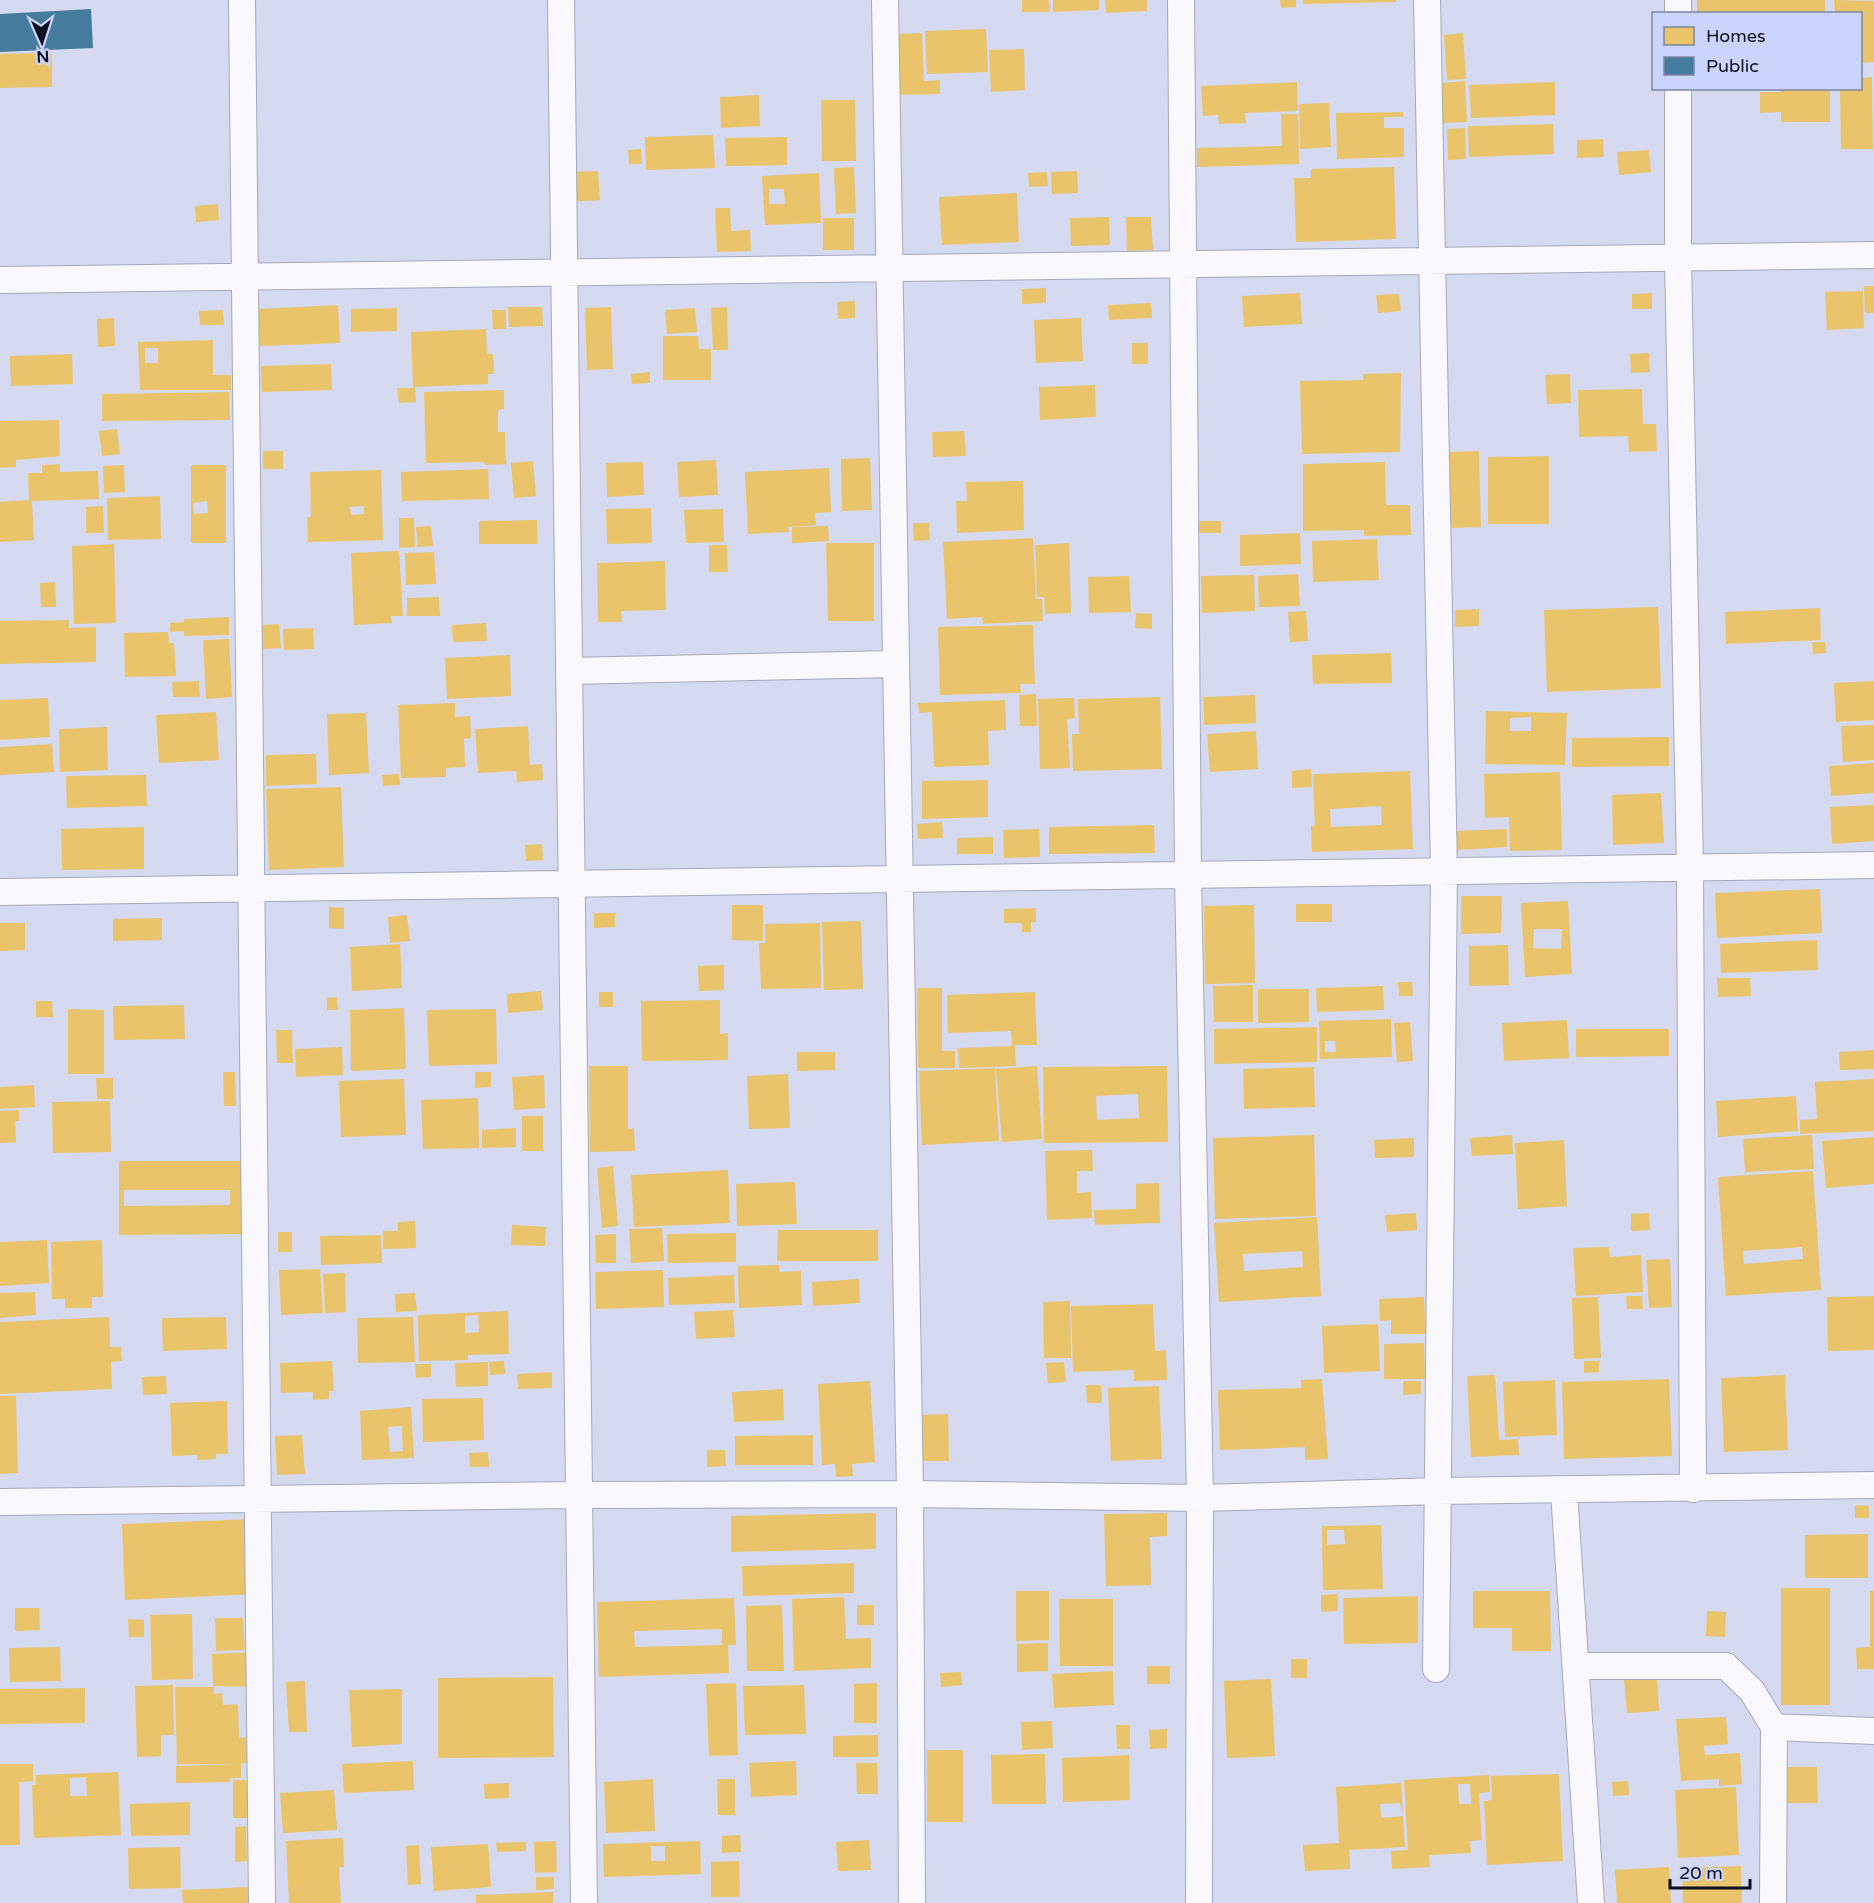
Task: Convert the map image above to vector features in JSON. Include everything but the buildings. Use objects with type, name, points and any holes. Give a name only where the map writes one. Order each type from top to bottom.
[{"type":"street","points":[[242,0],[262,1903]]},
{"type":"street","points":[[561,0],[584,1903]]},
{"type":"street","points":[[885,0],[910,1494],[912,1903]]},
{"type":"street","points":[[1181,0],[1188,875],[1200,1498],[1199,1903]]},
{"type":"street","points":[[1426,0],[1444,871],[1436,1669]]},
{"type":"street","points":[[1678,90],[1678,258],[1690,868],[1693,1489]]},
{"type":"street","points":[[0,280],[1874,255]]},
{"type":"street","points":[[569,671],[896,664]]},
{"type":"street","points":[[0,892],[1874,865]]},
{"type":"street","points":[[0,1502],[579,1495],[910,1494],[1200,1498],[1438,1491],[1874,1485]]},
{"type":"street","points":[[1564,1491],[1592,1903]]},
{"type":"street","points":[[1576,1666],[1726,1666],[1752,1691],[1774,1727],[1773,1903]]},
{"type":"street","points":[[1774,1727],[1874,1731]]}]
